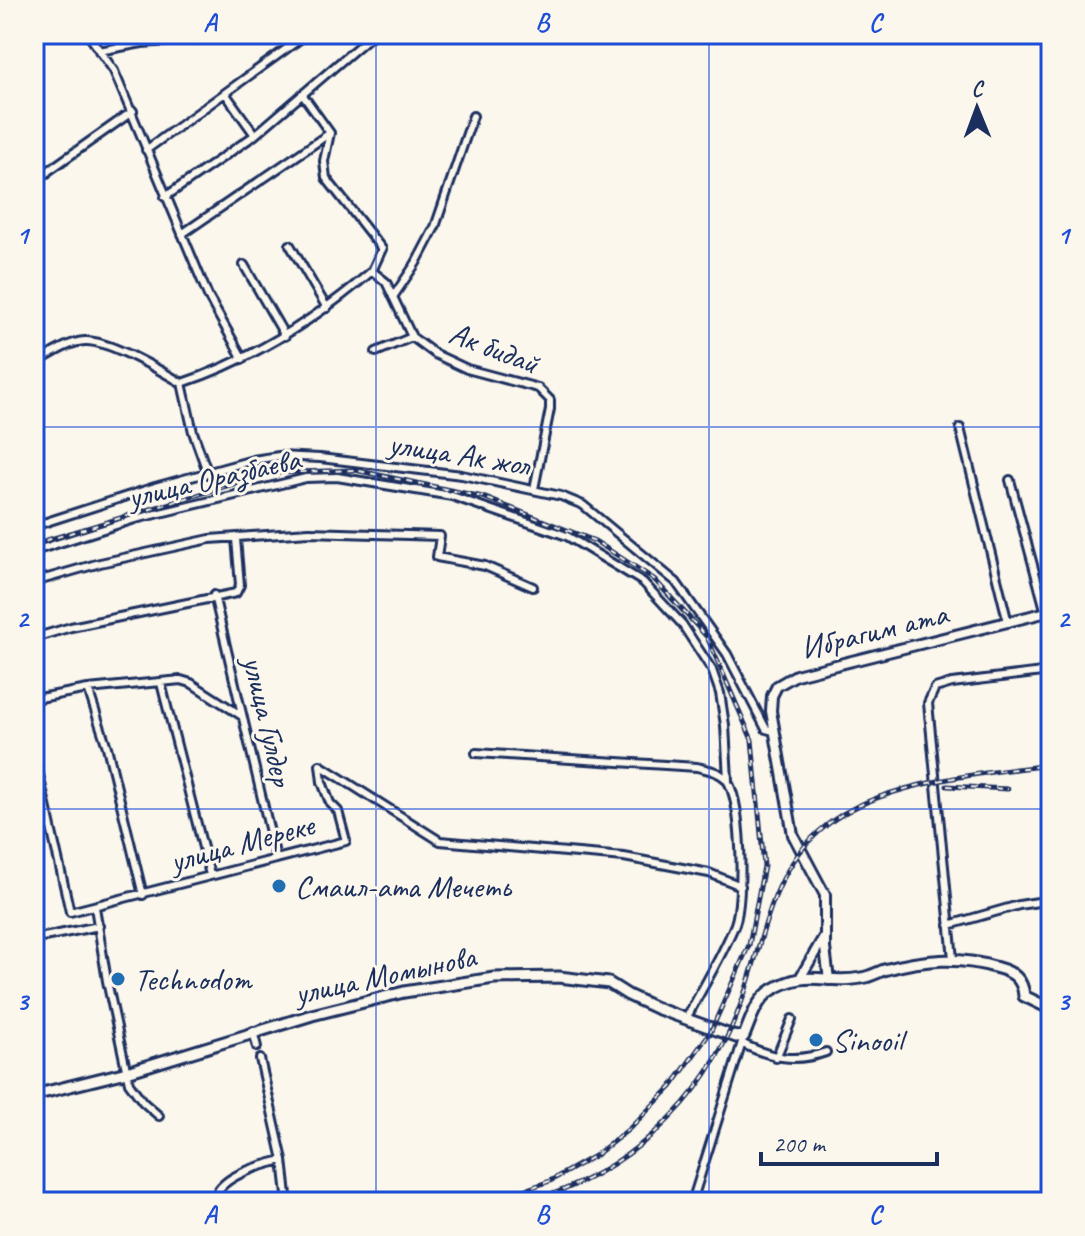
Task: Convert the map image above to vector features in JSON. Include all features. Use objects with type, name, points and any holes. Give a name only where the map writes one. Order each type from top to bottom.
[{"type":"main road","points":[[743,1040],[763,996],[800,978],[856,979],[911,963],[968,960],[1011,972],[1024,988],[1024,996],[1051,1009]]},
{"type":"main road","name":"улица Момынова","points":[[34,1095],[127,1072],[253,1031],[404,992],[494,978],[559,977],[609,983],[628,995],[743,1040]]},
{"type":"street","points":[[88,34],[114,71],[209,298],[243,359]]},
{"type":"street","points":[[141,34],[142,43]]},
{"type":"street","points":[[99,51],[189,37],[230,37],[234,34]]},
{"type":"street","points":[[146,150],[307,34]]},
{"type":"street","points":[[165,197],[255,135],[373,34]]},
{"type":"street","points":[[225,93],[255,135]]},
{"type":"street","points":[[34,364],[67,346],[87,341],[127,353],[182,383],[215,373],[285,336],[331,306],[372,271],[381,246],[326,178],[324,161],[330,133],[302,94]]},
{"type":"street","points":[[34,181],[133,111]]},
{"type":"street","points":[[393,297],[435,227],[473,116]]},
{"type":"street","points":[[182,234],[330,133]]},
{"type":"street","points":[[34,157],[47,173]]},
{"type":"street","points":[[290,245],[331,306]]},
{"type":"street","points":[[244,265],[285,336]]},
{"type":"street","name":"Ак бидай","points":[[372,271],[386,282],[412,337],[435,354],[467,369],[529,385],[550,400],[534,489]]},
{"type":"street","points":[[376,352],[412,337]]},
{"type":"street","points":[[182,383],[193,432],[208,474]]},
{"type":"street","points":[[960,428],[1008,623]]},
{"type":"street","name":"улица Ак жол","points":[[34,526],[155,487],[253,460],[279,456],[462,475],[534,489],[583,505],[676,582],[727,654],[766,729],[774,731]]},
{"type":"street","name":"улица Оразбаева","points":[[34,551],[135,519],[306,478],[337,477],[452,496],[567,536],[643,582],[682,624],[712,670],[720,693],[728,780],[740,846],[740,904],[735,924],[686,1019]]},
{"type":"street","points":[[1010,480],[1048,612]]},
{"type":"street","name":"улица Оразбаева","points":[[34,582],[100,563],[210,539],[309,532],[440,536],[437,557],[485,566],[533,587]]},
{"type":"street","points":[[34,638],[214,595],[236,593],[240,585],[236,539]]},
{"type":"street","name":"улица Гулдер","points":[[214,595],[276,858]]},
{"type":"street","name":"Ибрагим ата","points":[[829,980],[825,895],[793,835],[774,731],[772,696],[777,686],[796,675],[1048,612]]},
{"type":"street","points":[[953,959],[928,703],[935,688],[952,683],[1051,671]]},
{"type":"street","points":[[34,699],[88,689],[181,680],[191,683],[242,716]]},
{"type":"street","points":[[161,683],[210,875]]},
{"type":"street","points":[[88,689],[107,747],[143,895]]},
{"type":"street","name":"улица Мереке","points":[[34,752],[70,912],[346,841],[338,811],[330,803],[322,782],[320,765],[440,841],[624,857],[709,873],[741,886]]},
{"type":"street","points":[[476,753],[697,767],[718,773],[728,780]]},
{"type":"street","points":[[949,925],[1019,905],[1051,900]]},
{"type":"street","points":[[95,907],[107,981],[132,1090],[159,1116]]},
{"type":"street","points":[[34,939],[99,926]]},
{"type":"street","points":[[800,978],[825,935]]},
{"type":"street","points":[[776,1058],[792,1019]]},
{"type":"street","points":[[253,1031],[257,1047]]},
{"type":"street","points":[[692,1202],[743,1040],[776,1058],[795,1059],[826,1052]]},
{"type":"street","points":[[260,1059],[283,1160],[287,1195]]},
{"type":"street","points":[[205,1202],[215,1197],[225,1184],[265,1164],[283,1160]]},
{"type":"railway","points":[[34,544],[270,473],[355,470],[483,497],[595,541],[654,579],[707,637],[752,740],[764,866],[749,945],[711,1031],[671,1087],[629,1129],[596,1155],[550,1181],[490,1202]]},
{"type":"railway","points":[[529,1202],[564,1190],[628,1154],[657,1131],[705,1075],[739,1009],[782,881],[812,838],[835,819],[883,796],[939,781],[1051,765]]},
{"type":"railway","points":[[947,786],[1008,789]]},
{"type":"place","name":"Смаил-ата Мечеть","points":[[279,886]]},
{"type":"place","name":"Technodom","points":[[118,979]]},
{"type":"place","name":"Sinooil","points":[[816,1040]]}]
